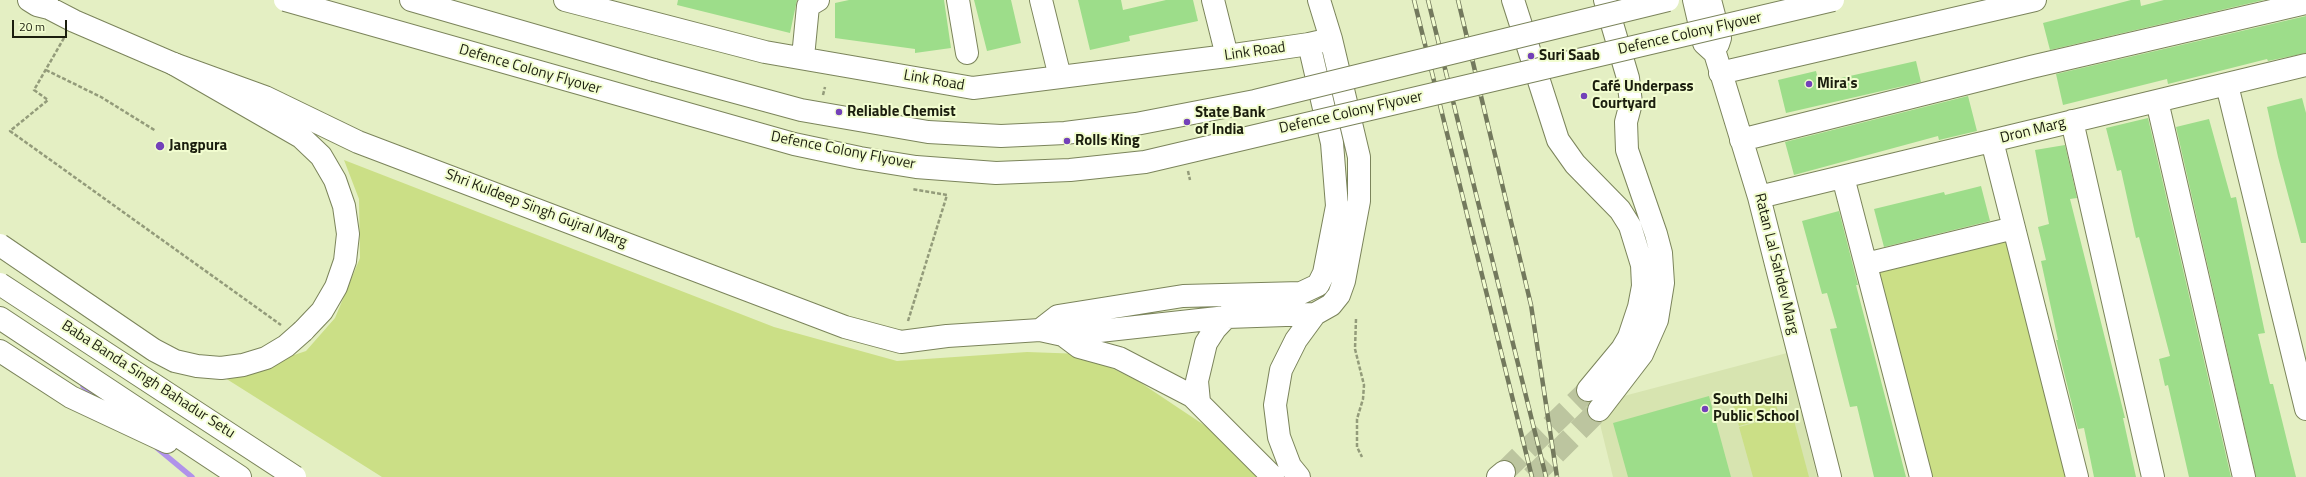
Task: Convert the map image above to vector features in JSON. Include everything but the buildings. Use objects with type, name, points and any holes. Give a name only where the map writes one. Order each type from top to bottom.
[{"type":"main road","name":"Defence Colony Flyover","points":[[285,0],[794,144],[860,158],[916,167],[996,173],[1070,170],[1145,162],[1833,0]]},
{"type":"main road","points":[[411,0],[801,110],[928,132],[1001,136],[1065,134],[1128,125],[1255,101],[1668,0]]},
{"type":"main road","name":"Link Road","points":[[565,0],[765,52],[803,57],[972,88],[1227,56],[1309,44],[1331,39]]},
{"type":"main road","points":[[803,57],[808,6],[818,0]]},
{"type":"main road","points":[[958,0],[967,54]]},
{"type":"main road","points":[[1041,0],[1060,77]]},
{"type":"main road","points":[[1213,0],[1227,56]]},
{"type":"main road","points":[[1061,325],[1315,314],[1327,308],[1339,295],[1344,281],[1359,201],[1359,157],[1331,39],[1319,0]]},
{"type":"main road","points":[[1512,0],[1558,140],[1575,164],[1620,210],[1630,226],[1642,265],[1642,286],[1632,331],[1622,349],[1588,390]]},
{"type":"main road","points":[[1599,410],[1642,354],[1657,320],[1663,283],[1661,253],[1656,234],[1627,150],[1626,122],[1630,103],[1628,78],[1605,0]]},
{"type":"main road","name":"Ratan Lal Sahdev Marg","points":[[1694,0],[1704,43],[1718,63],[1759,197],[1830,477]]},
{"type":"main road","name":"Ratan Lal Sahdev Marg","points":[[1710,0],[1720,38],[1718,63]]},
{"type":"main road","points":[[1718,63],[2035,0]]},
{"type":"main road","name":"Shri Kuldeep Singh Gujral Marg","points":[[42,3],[74,21],[174,64],[265,97],[358,142],[845,327],[901,342],[947,336],[1040,330],[1061,325]]},
{"type":"main road","points":[[1741,140],[2031,67],[2306,4]]},
{"type":"main road","points":[[1061,325],[1183,296],[1301,293],[1311,290],[1318,285],[1324,273],[1337,206],[1332,143],[1309,44]]},
{"type":"main road","points":[[0,245],[154,350],[175,361],[198,366],[220,368],[244,365],[266,358],[286,346],[294,329],[322,311],[336,287],[345,261],[347,227],[344,206],[335,180],[321,156],[301,137],[174,64]]},
{"type":"main road","name":"Dron Marg","points":[[1759,197],[2306,65]]},
{"type":"main road","points":[[2227,85],[2306,409]]},
{"type":"main road","points":[[2157,101],[2244,477]]},
{"type":"main road","points":[[2072,121],[2153,477]]},
{"type":"main road","points":[[1992,141],[2077,477]]},
{"type":"main road","points":[[1843,177],[1921,477]]},
{"type":"main road","points":[[1866,264],[2014,228]]},
{"type":"main road","name":"Baba Banda Singh Bahadur Setu","points":[[0,284],[295,477]]},
{"type":"main road","points":[[1199,402],[1197,381],[1201,358],[1206,343],[1246,294]]},
{"type":"main road","points":[[1299,477],[1290,466],[1279,437],[1275,405],[1281,370],[1296,340],[1315,314]]},
{"type":"main road","name":"Baba Banda Singh Bahadur Setu","points":[[0,318],[238,475]]},
{"type":"main road","points":[[1061,325],[1079,347],[1119,358],[1199,402],[1273,477]]},
{"type":"main road","points":[[0,351],[71,398],[238,475]]},
{"type":"path","points":[[74,21],[34,90],[48,100],[10,131],[294,329]]},
{"type":"path","points":[[46,70],[101,97],[156,131]]},
{"type":"path","points":[[901,342],[947,195]]},
{"type":"path","points":[[1356,318],[1355,349],[1364,385],[1363,399],[1357,419],[1357,447],[1362,457]]},
{"type":"shaded area","name":"South Delhi Public School","points":[[1787,353],[1817,477],[1613,477],[1599,420],[1620,397]]},
{"type":"green space","points":[[344,160],[774,327],[897,361],[1027,352],[1083,354],[1138,381],[1210,429],[1259,477],[382,477],[225,378],[306,351],[335,318],[360,258],[359,199]]},
{"type":"green space","points":[[2010,240],[2068,477],[1931,477],[1878,273]]},
{"type":"green space","points":[[1773,394],[1779,415],[1739,426],[1733,405]]},
{"type":"green space","points":[[1792,413],[1809,477],[1753,477],[1739,427]]},
{"type":"waterway","points":[[83,386],[103,402]]},
{"type":"waterway","points":[[157,448],[192,477]]},
{"type":"tunnel","points":[[1504,472],[1588,390]]},
{"type":"tunnel","points":[[1532,477],[1599,410]]},
{"type":"railway","points":[[1414,0],[1532,477]]},
{"type":"railway","points":[[1428,0],[1546,477]]},
{"type":"railway","points":[[1458,0],[1531,305],[1557,477]]},
{"type":"place","name":"Suri Saab","points":[[1531,56]]},
{"type":"place","name":"Mira's","points":[[1809,84]]},
{"type":"place","name":"Café Underpass Courtyard","points":[[1584,96]]},
{"type":"place","name":"Reliable Chemist","points":[[839,112]]},
{"type":"place","name":"State Bank of India","points":[[1187,122]]},
{"type":"place","name":"Rolls King","points":[[1067,141]]},
{"type":"place","name":"Jangpura","points":[[160,146]]},
{"type":"place","name":"South Delhi Public School","points":[[1705,409]]}]
